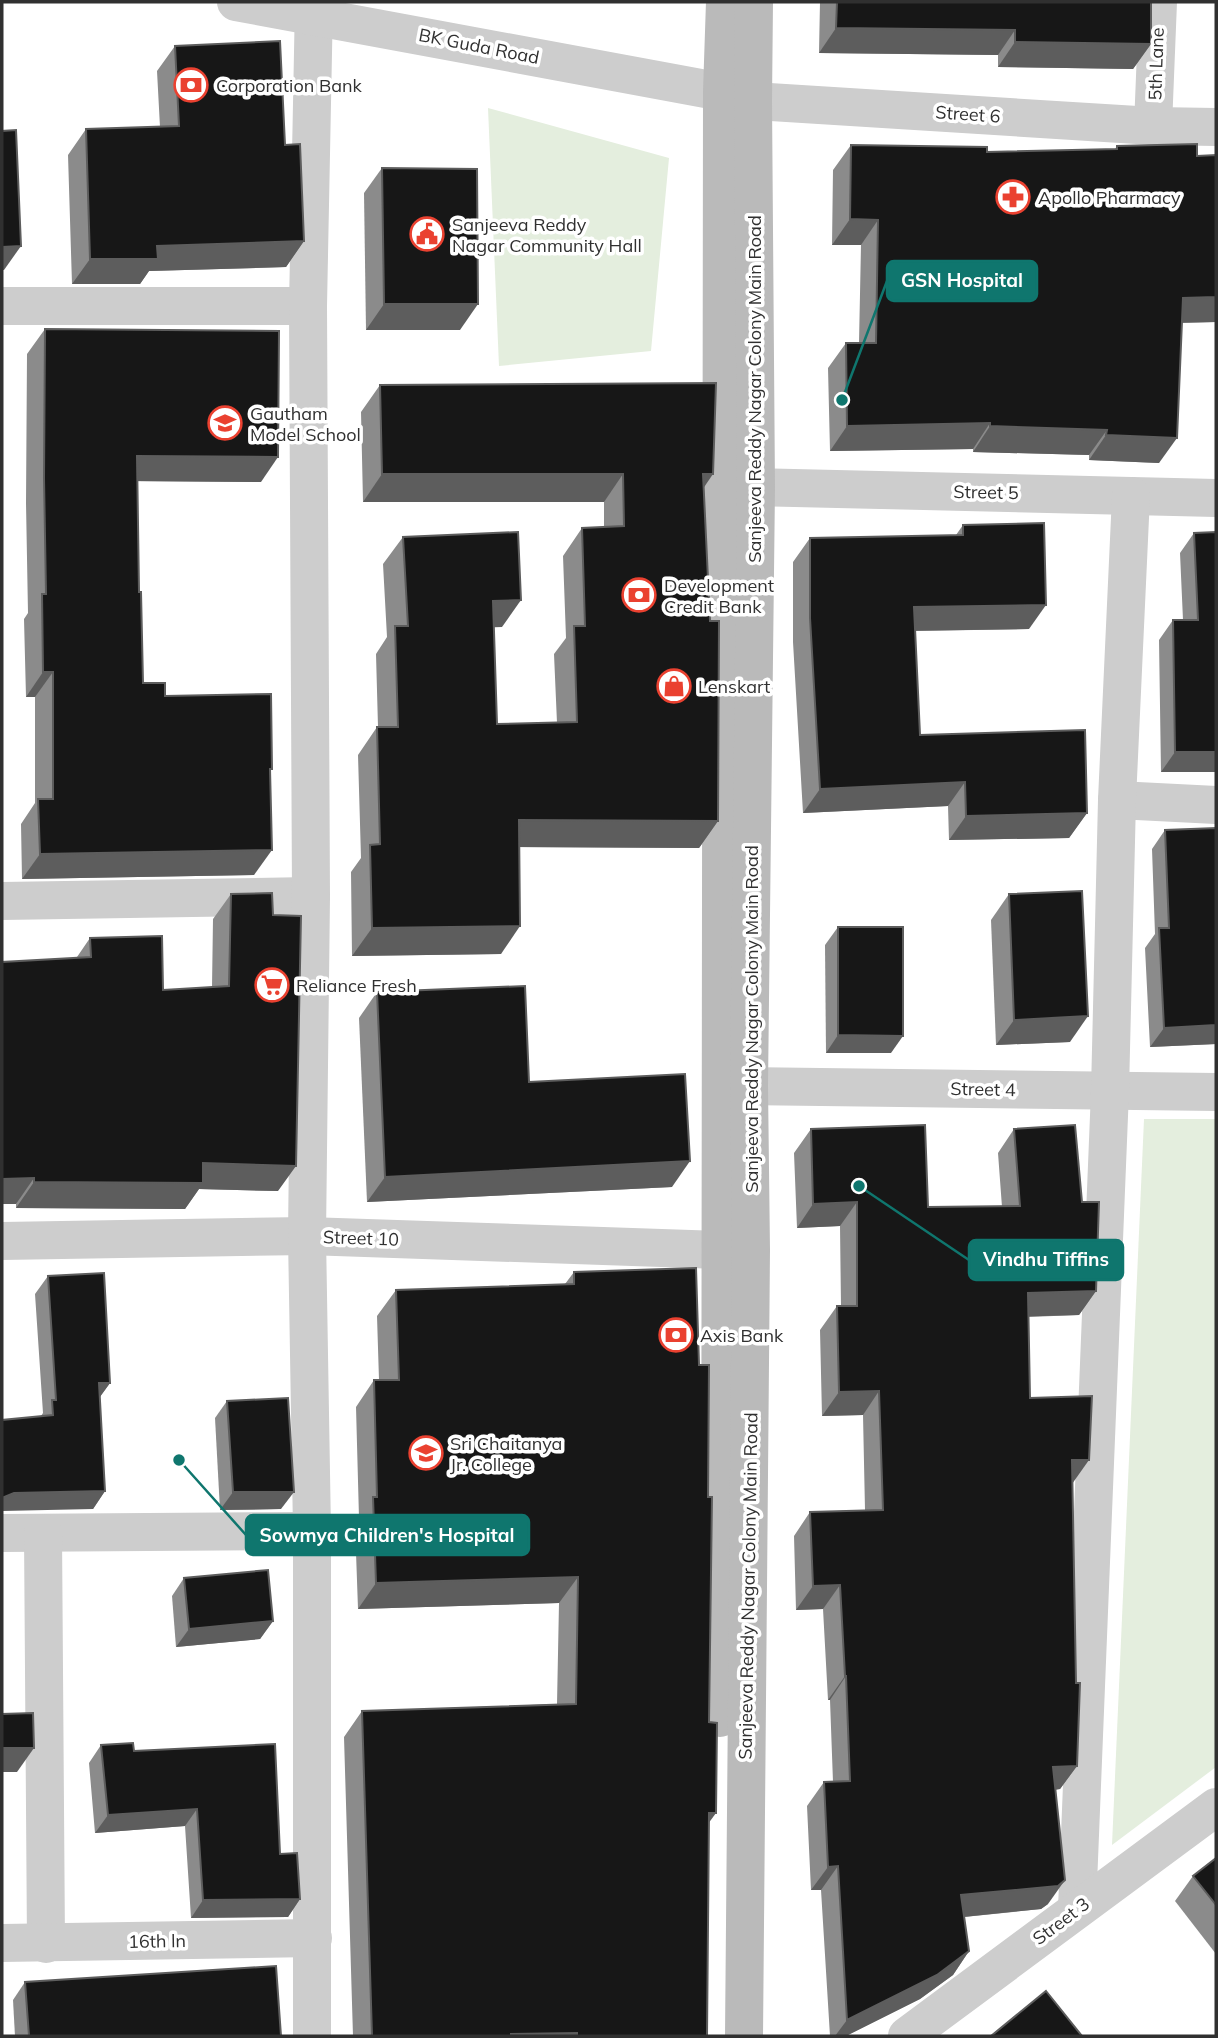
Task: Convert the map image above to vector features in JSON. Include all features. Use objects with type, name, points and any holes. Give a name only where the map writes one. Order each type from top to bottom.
[{"type":"main road","points":[[725,2],[737,96]]},
{"type":"main road","name":"Sanjeeva Reddy Nagar Colony Main Road","points":[[720,2036],[720,1250],[737,96],[754,2]]},
{"type":"main road","name":"Sanjeeva Reddy Nagar Colony Main Road","points":[[737,96],[755,487],[744,2036]]},
{"type":"street","name":"BK Guda Road","points":[[236,2],[314,9],[737,96]]},
{"type":"street","name":"5th Lane","points":[[1153,126],[1158,2]]},
{"type":"street","points":[[312,2036],[312,1531],[307,1236],[312,896],[308,306],[314,9]]},
{"type":"street","name":"Street 6","points":[[737,96],[1153,126],[1216,127]]},
{"type":"street","points":[[2,306],[308,306]]},
{"type":"street","name":"Street 5","points":[[755,487],[1216,498]]},
{"type":"street","points":[[1077,1909],[1110,1091],[1117,800],[1131,496]]},
{"type":"street","points":[[1117,800],[1216,805]]},
{"type":"street","points":[[2,901],[312,896]]},
{"type":"street","name":"Street 4","points":[[749,1086],[1216,1092]]},
{"type":"street","name":"Street 10","points":[[2,1241],[307,1236],[720,1250]]},
{"type":"street","points":[[2,1533],[312,1531]]},
{"type":"street","points":[[43,1533],[46,1944]]},
{"type":"street","name":"Street 3","points":[[907,2036],[1216,1807]]},
{"type":"street","name":"16th ln","points":[[2,1943],[313,1938]]},
{"type":"green space","points":[[488,108],[669,158],[651,351],[499,366]]},
{"type":"green space","points":[[1144,1119],[1216,1119],[1216,1767],[1112,1845]]},
{"type":"building","points":[[837,2],[1151,2],[1151,44],[1015,42],[1015,30],[836,28]]},
{"type":"building","points":[[280,41],[285,145],[300,144],[304,241],[157,246],[158,259],[90,259],[86,129],[179,126],[175,46]]},
{"type":"building","points":[[16,130],[21,246],[2,247],[2,131]]},
{"type":"building","points":[[1197,144],[1197,156],[1216,155],[1216,297],[1183,298],[1177,438],[1106,435],[1107,430],[990,426],[990,423],[847,426],[846,343],[876,343],[878,220],[850,219],[851,145],[987,147],[987,152]]},
{"type":"building","points":[[382,168],[477,169],[478,304],[384,304]]},
{"type":"building","points":[[45,329],[279,331],[278,457],[137,456],[143,683],[165,683],[165,696],[271,694],[272,850],[40,854],[38,799],[53,799],[53,672],[43,672],[42,594],[46,594]]},
{"type":"building","points":[[716,383],[713,474],[703,474],[710,621],[719,621],[718,821],[519,820],[520,926],[372,928],[370,845],[380,844],[377,727],[398,727],[395,626],[408,626],[403,537],[518,532],[521,600],[493,601],[497,724],[577,722],[574,626],[585,626],[582,528],[624,526],[623,474],[382,474],[380,385]]},
{"type":"building","points":[[1044,523],[1046,605],[914,607],[920,735],[1085,730],[1087,813],[966,816],[965,782],[820,789],[810,618],[810,538],[963,535],[963,525]]},
{"type":"building","points":[[1216,532],[1216,752],[1175,752],[1173,620],[1198,620],[1194,533]]},
{"type":"building","points":[[1216,828],[1216,1025],[1164,1028],[1159,928],[1169,928],[1165,830]]},
{"type":"building","points":[[1082,891],[1088,1016],[1014,1020],[1009,894]]},
{"type":"building","points":[[272,893],[273,915],[301,916],[296,1166],[203,1163],[203,1183],[34,1182],[34,1178],[2,1179],[2,962],[91,957],[90,938],[162,936],[163,990],[229,986],[231,894]]},
{"type":"building","points":[[838,927],[903,927],[903,1036],[838,1035]]},
{"type":"building","points":[[525,986],[529,1082],[685,1074],[690,1161],[385,1177],[377,992]]},
{"type":"building","points":[[925,1125],[928,1207],[1020,1206],[1014,1129],[1075,1125],[1082,1202],[1099,1202],[1096,1291],[1028,1293],[1030,1398],[1092,1396],[1089,1460],[1072,1460],[1076,1683],[1080,1683],[1077,1766],[1053,1767],[1065,1880],[1058,1886],[961,1895],[969,1951],[937,1975],[847,2020],[838,1866],[828,1867],[824,1782],[850,1781],[840,1585],[813,1586],[810,1512],[883,1510],[879,1391],[839,1392],[837,1306],[857,1306],[857,1202],[813,1204],[811,1129]]},
{"type":"building","points":[[696,1268],[699,1365],[709,1365],[708,1497],[712,1497],[709,1722],[717,1723],[716,1813],[709,1813],[707,2036],[577,2036],[577,2033],[372,2036],[362,1711],[576,1704],[578,1577],[376,1583],[373,1497],[377,1497],[374,1380],[399,1380],[396,1290],[574,1284],[574,1272]]},
{"type":"building","points":[[104,1273],[110,1383],[99,1383],[105,1491],[14,1493],[2,1498],[2,1420],[53,1415],[52,1400],[56,1400],[48,1276]]},
{"type":"building","points":[[288,1398],[294,1492],[233,1492],[227,1401]]},
{"type":"building","points":[[268,1570],[273,1621],[189,1629],[184,1578]]},
{"type":"building","points":[[33,1713],[34,1748],[2,1748],[2,1714]]},
{"type":"building","points":[[133,1743],[134,1751],[275,1744],[280,1854],[297,1853],[300,1899],[203,1900],[197,1809],[108,1815],[101,1745]]},
{"type":"building","points":[[1216,1858],[1216,1905],[1193,1876]]},
{"type":"building","points":[[276,1966],[281,2036],[29,2036],[25,1982]]},
{"type":"building","points":[[1046,1991],[1082,2036],[991,2036]]},
{"type":"place","name":"Corporation Bank","points":[[191,85]]},
{"type":"place","name":"Apollo Pharmacy","points":[[1013,197]]},
{"type":"place","name":"Sanjeeva Reddy Nagar Community Hall","points":[[427,234]]},
{"type":"place","name":"GSN Hospital","points":[[842,400]]},
{"type":"place","name":"Gautham Model School","points":[[225,423]]},
{"type":"place","name":"Development Credit Bank","points":[[639,595]]},
{"type":"place","name":"Lenskart","points":[[674,686]]},
{"type":"place","name":"Reliance Fresh","points":[[272,985]]},
{"type":"place","name":"Vindhu Tiffins","points":[[859,1186]]},
{"type":"place","name":"Axis Bank","points":[[676,1335]]},
{"type":"place","name":"Sri Chaitanya Jr. College","points":[[426,1453]]},
{"type":"place","name":"Sowmya Children's Hospital","points":[[179,1460]]}]
